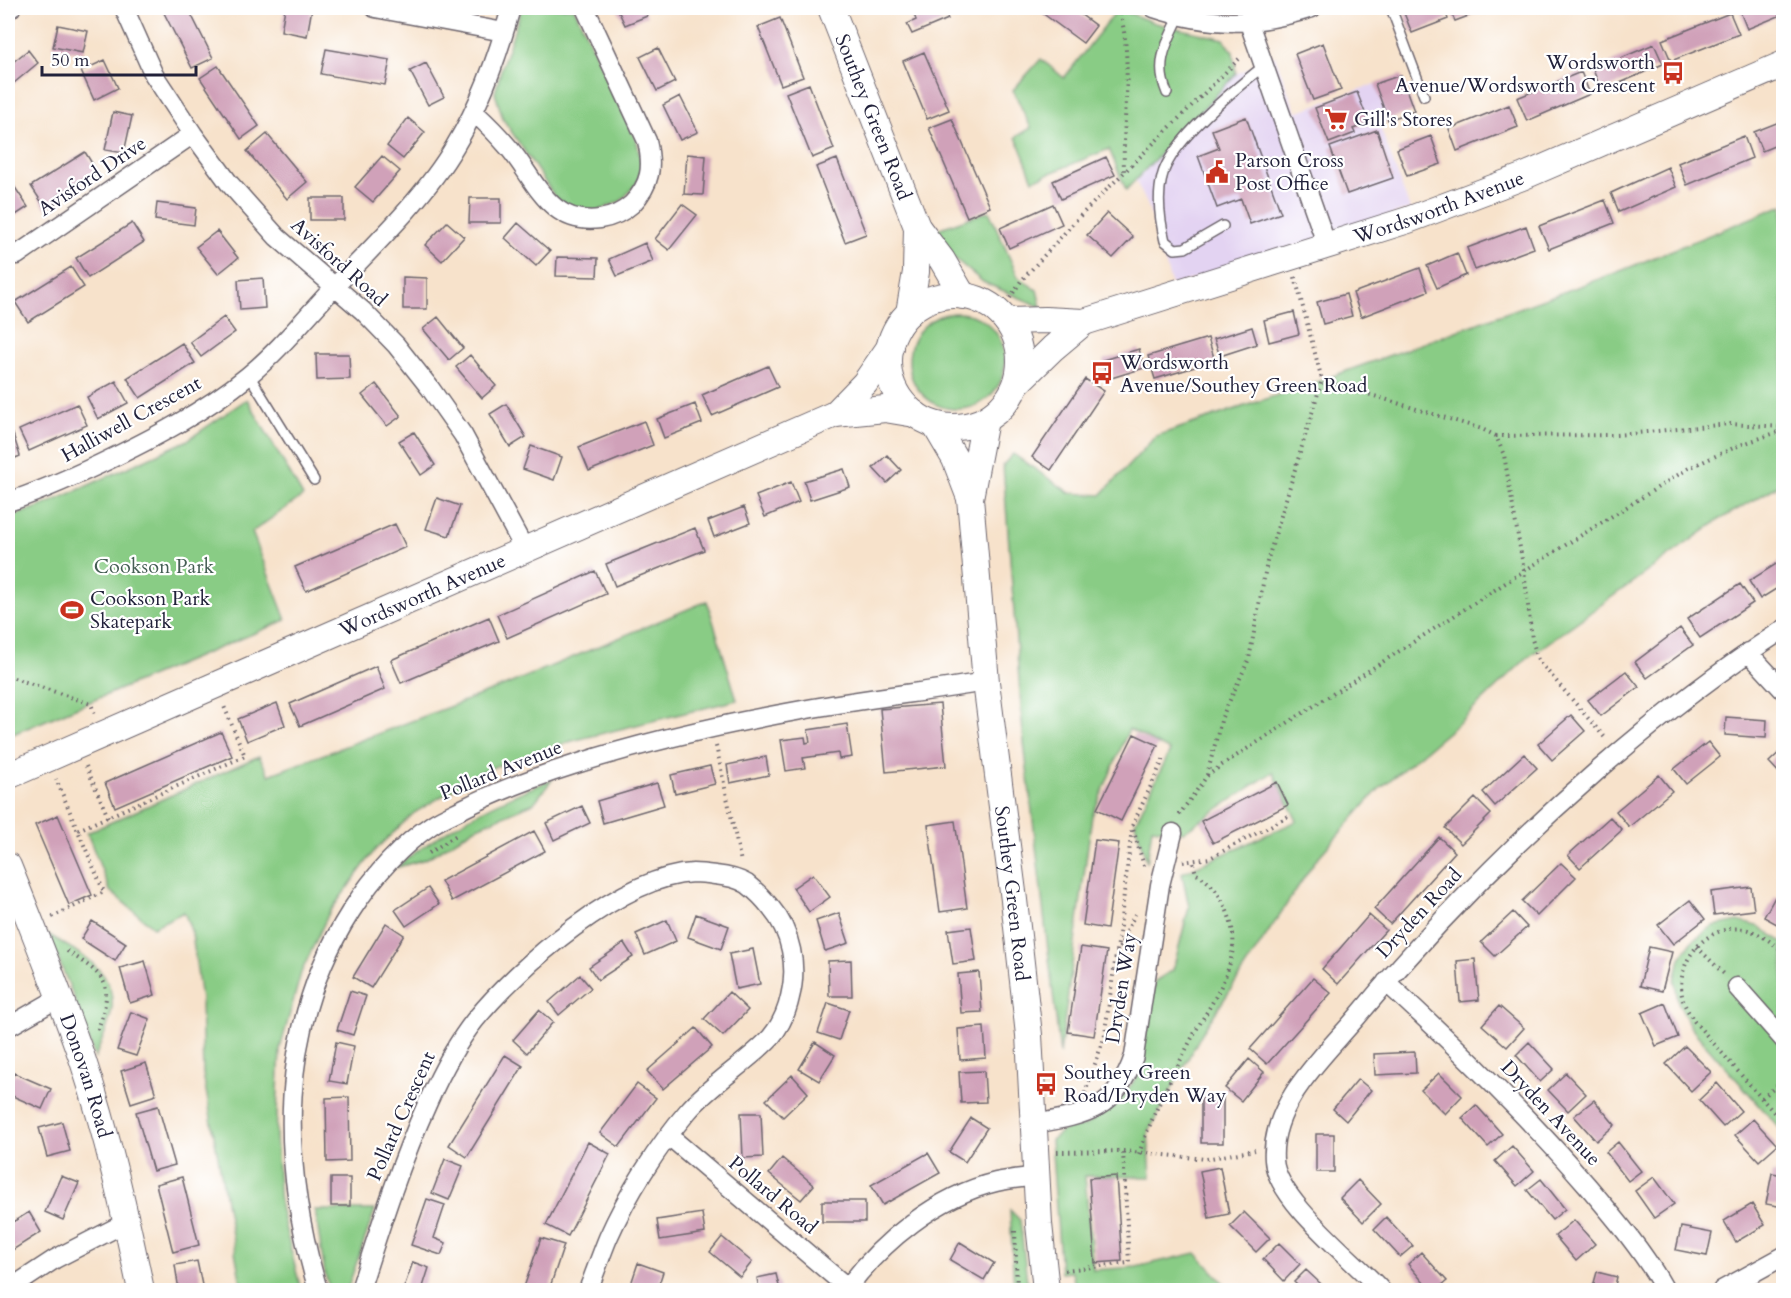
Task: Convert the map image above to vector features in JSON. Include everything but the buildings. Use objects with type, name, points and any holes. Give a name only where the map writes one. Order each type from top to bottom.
[{"type":"street","name":"Avisford Road","points":[[124,8],[154,75],[193,135],[229,183],[277,237],[333,288],[363,311],[396,345],[463,435],[525,550]]},
{"type":"street","points":[[375,8],[504,32]]},
{"type":"street","name":"Halliwell Crescent","points":[[8,501],[65,480],[130,450],[189,417],[249,375],[428,185],[455,148],[490,76],[511,8]]},
{"type":"street","points":[[474,112],[510,149],[553,207],[570,217],[589,220],[610,218],[624,211],[641,195],[649,179],[651,159],[646,141],[585,8]]},
{"type":"street","name":"Southey Green Road","points":[[831,8],[917,226],[942,260],[963,296]]},
{"type":"street","points":[[1154,8],[1219,21],[1249,22],[1283,17],[1312,8]]},
{"type":"street","points":[[1249,22],[1327,246]]},
{"type":"street","name":"Wordsworth Avenue","points":[[1003,317],[1084,322],[1291,259],[1408,220],[1522,177],[1784,64]]},
{"type":"street","name":"Avisford Drive","points":[[17,255],[193,135]]},
{"type":"street","name":"Southey Green Road","points":[[909,314],[916,272],[917,226]]},
{"type":"street","points":[[943,296],[963,296],[983,302],[1003,317],[1017,340],[1020,362],[1017,383],[999,410],[986,420],[969,426],[952,428],[925,419],[902,401],[893,384],[889,366],[890,347],[897,329],[909,314],[925,302],[943,296]]},
{"type":"street","name":"Wordsworth Avenue","points":[[1017,383],[1084,322]]},
{"type":"street","name":"Wordsworth Avenue","points":[[835,414],[865,383],[890,347]]},
{"type":"street","name":"Wordsworth Avenue","points":[[8,777],[835,414],[885,409],[925,419]]},
{"type":"street","name":"Southey Green Road","points":[[925,419],[955,459],[970,498],[986,682],[1029,1035],[1039,1224],[1045,1282]]},
{"type":"street","name":"Southey Green Road","points":[[970,498],[986,420]]},
{"type":"street","name":"Dryden Road","points":[[1381,1290],[1295,1204],[1283,1184],[1274,1164],[1273,1147],[1281,1113],[1297,1089],[1386,982],[1447,914],[1547,815],[1679,702],[1748,652],[1784,630]]},
{"type":"street","points":[[1748,652],[1784,691]]},
{"type":"street","name":"Pollard Avenue","points":[[318,1290],[305,1248],[296,1190],[291,1125],[293,1073],[301,1026],[316,978],[338,932],[365,890],[397,853],[433,824],[481,799],[538,776],[632,746],[712,727],[802,710],[986,682]]},
{"type":"street","name":"Dryden Way","points":[[1034,1124],[1076,1117],[1090,1112],[1102,1104],[1128,1076],[1134,1056],[1154,885],[1166,863],[1173,833]]},
{"type":"street","name":"Donovan Road","points":[[8,866],[60,997],[83,1064],[127,1222],[141,1290]]},
{"type":"street","name":"Pollard Crescent","points":[[360,1290],[413,1134],[446,1064],[475,1020],[515,977],[581,923],[625,895],[662,879],[693,873],[721,876],[745,883],[779,916],[789,941],[793,965],[791,993],[785,1016],[771,1036],[717,1081],[688,1111],[669,1136],[640,1178],[609,1237],[588,1290]]},
{"type":"street","name":"Dryden Avenue","points":[[1386,982],[1509,1099],[1559,1153],[1610,1212],[1665,1290]]},
{"type":"street","points":[[1737,987],[1784,1040]]},
{"type":"street","points":[[8,1028],[60,997]]},
{"type":"street","name":"Pollard Road","points":[[669,1136],[847,1289]]},
{"type":"street","points":[[847,1289],[879,1250],[918,1219],[959,1196],[1037,1164]]},
{"type":"street","points":[[8,1290],[55,1259],[127,1222]]},
{"type":"street","points":[[1722,1290],[1784,1256]]},
{"type":"lane","points":[[1391,8],[1424,96]]},
{"type":"lane","points":[[1167,93],[1161,78],[1161,61],[1180,15]]},
{"type":"lane","points":[[1223,226],[1185,248],[1175,249],[1165,241],[1160,219],[1161,177],[1170,156],[1224,97],[1265,65]]},
{"type":"lane","points":[[249,375],[314,480]]},
{"type":"path","points":[[1119,8],[1125,38],[1127,84],[1124,172]]},
{"type":"path","points":[[1003,317],[1021,281],[1080,216],[1257,42]]},
{"type":"path","points":[[1207,776],[1222,717],[1249,659],[1267,562],[1322,380],[1291,259]]},
{"type":"path","points":[[1322,380],[1482,429],[1496,436],[1617,435],[1729,424],[1784,428]]},
{"type":"path","points":[[1173,833],[1181,811],[1207,776],[1524,571],[1689,468],[1784,428]]},
{"type":"path","points":[[1496,436],[1504,455],[1524,571],[1532,639],[1538,660],[1618,753]]},
{"type":"path","points":[[8,676],[91,704],[103,734]]},
{"type":"path","points":[[78,830],[245,756],[215,686]]},
{"type":"path","points":[[712,727],[745,883]]},
{"type":"path","points":[[77,745],[108,817]]},
{"type":"path","points":[[1076,1117],[1104,1038],[1132,826],[1165,756]]},
{"type":"path","points":[[34,930],[104,892],[47,759]]},
{"type":"path","points":[[1166,863],[1193,862],[1210,858],[1289,816]]},
{"type":"path","points":[[1116,955],[1154,885],[1132,826]]},
{"type":"path","points":[[1139,1154],[1146,1133],[1178,1066],[1225,977],[1233,947],[1231,921],[1212,886],[1206,879],[1196,874],[1193,862]]},
{"type":"path","points":[[1784,952],[1762,935],[1746,929],[1727,928],[1712,935],[1696,947],[1685,963],[1681,980],[1683,1000],[1694,1021],[1784,1124]]},
{"type":"path","points":[[34,930],[96,971],[105,985],[107,1003],[94,1041],[83,1064]]},
{"type":"path","points":[[1696,947],[1737,987]]},
{"type":"path","points":[[1762,1098],[1784,1080]]},
{"type":"path","points":[[1037,1164],[1123,1151],[1206,1160],[1273,1147]]},
{"type":"path","points":[[1045,1282],[1129,1263],[1123,1151]]},
{"type":"shaded area","points":[[1275,56],[1296,112],[1375,84],[1388,120],[1379,124],[1410,209],[1172,286],[1148,206],[1136,181],[1236,74]]},
{"type":"green space","points":[[522,8],[574,8],[637,142],[642,167],[637,183],[621,201],[598,211],[574,209],[555,197],[503,119],[495,93]]},
{"type":"green space","points":[[1118,9],[1155,23],[1224,39],[1233,52],[1236,74],[1126,190],[1109,149],[1033,180],[1016,137],[1031,128],[1013,90],[1041,59],[1064,78]]},
{"type":"green space","points":[[1783,205],[1783,483],[1719,520],[1527,658],[1461,721],[1378,790],[1315,861],[1202,1033],[1148,1133],[1151,1177],[1085,1176],[1093,1270],[1136,1267],[1196,1253],[1230,1290],[1076,1290],[1072,1272],[1061,1273],[1051,1140],[1064,1130],[1084,1126],[1115,1106],[1137,1077],[1155,981],[1173,970],[1189,907],[1182,873],[1297,821],[1273,772],[1183,832],[1152,828],[1147,863],[1135,823],[1170,751],[1129,729],[1092,816],[1060,1054],[1023,734],[1003,465],[1013,454],[1070,493],[1101,495],[1156,436],[1322,380],[1618,272]]},
{"type":"green space","points":[[989,211],[1018,277],[1037,290],[1041,307],[983,282],[953,257],[935,230]]},
{"type":"green space","points":[[957,313],[975,317],[991,327],[1001,343],[1005,361],[1001,379],[991,395],[975,405],[957,409],[939,405],[923,395],[913,379],[909,361],[913,343],[923,327],[939,317]]},
{"type":"green space","name":"Cookson Park","points":[[247,399],[303,496],[252,532],[286,620],[8,736],[8,518],[47,504],[186,441]]},
{"type":"green space","points":[[707,601],[737,700],[572,741],[485,770],[414,813],[375,850],[329,913],[301,973],[280,1049],[276,1135],[280,1207],[301,1290],[242,1290],[203,1074],[201,1000],[192,933],[184,912],[153,927],[110,891],[87,833],[259,756],[269,775],[504,686]]},
{"type":"green space","points":[[552,780],[534,803],[475,828],[426,859],[395,868],[431,841],[469,818],[510,797]]},
{"type":"green space","points":[[1738,921],[1760,927],[1783,943],[1783,1132],[1691,1028],[1678,1002],[1675,981],[1680,958],[1692,941],[1713,926]]},
{"type":"green space","points":[[48,934],[92,963],[107,982],[112,1008],[108,1026],[95,1058],[73,995]]},
{"type":"green space","points":[[315,1210],[375,1210],[347,1290],[330,1290],[325,1274]]},
{"type":"green space","points":[[1010,1210],[1020,1220],[1028,1290],[1014,1290]]},
{"type":"place","name":"Wordsworth Avenue/Wordsworth Crescent","points":[[1673,73]]},
{"type":"place","name":"Gill's Stores","points":[[1336,119]]},
{"type":"place","name":"Parson Cross Post Office","points":[[1217,172]]},
{"type":"place","name":"Wordsworth Avenue/Southey Green Road","points":[[1102,373]]},
{"type":"place","name":"Cookson Park Skatepark","points":[[72,610]]},
{"type":"place","name":"Southey Green Road/Dryden Way","points":[[1046,1084]]}]
